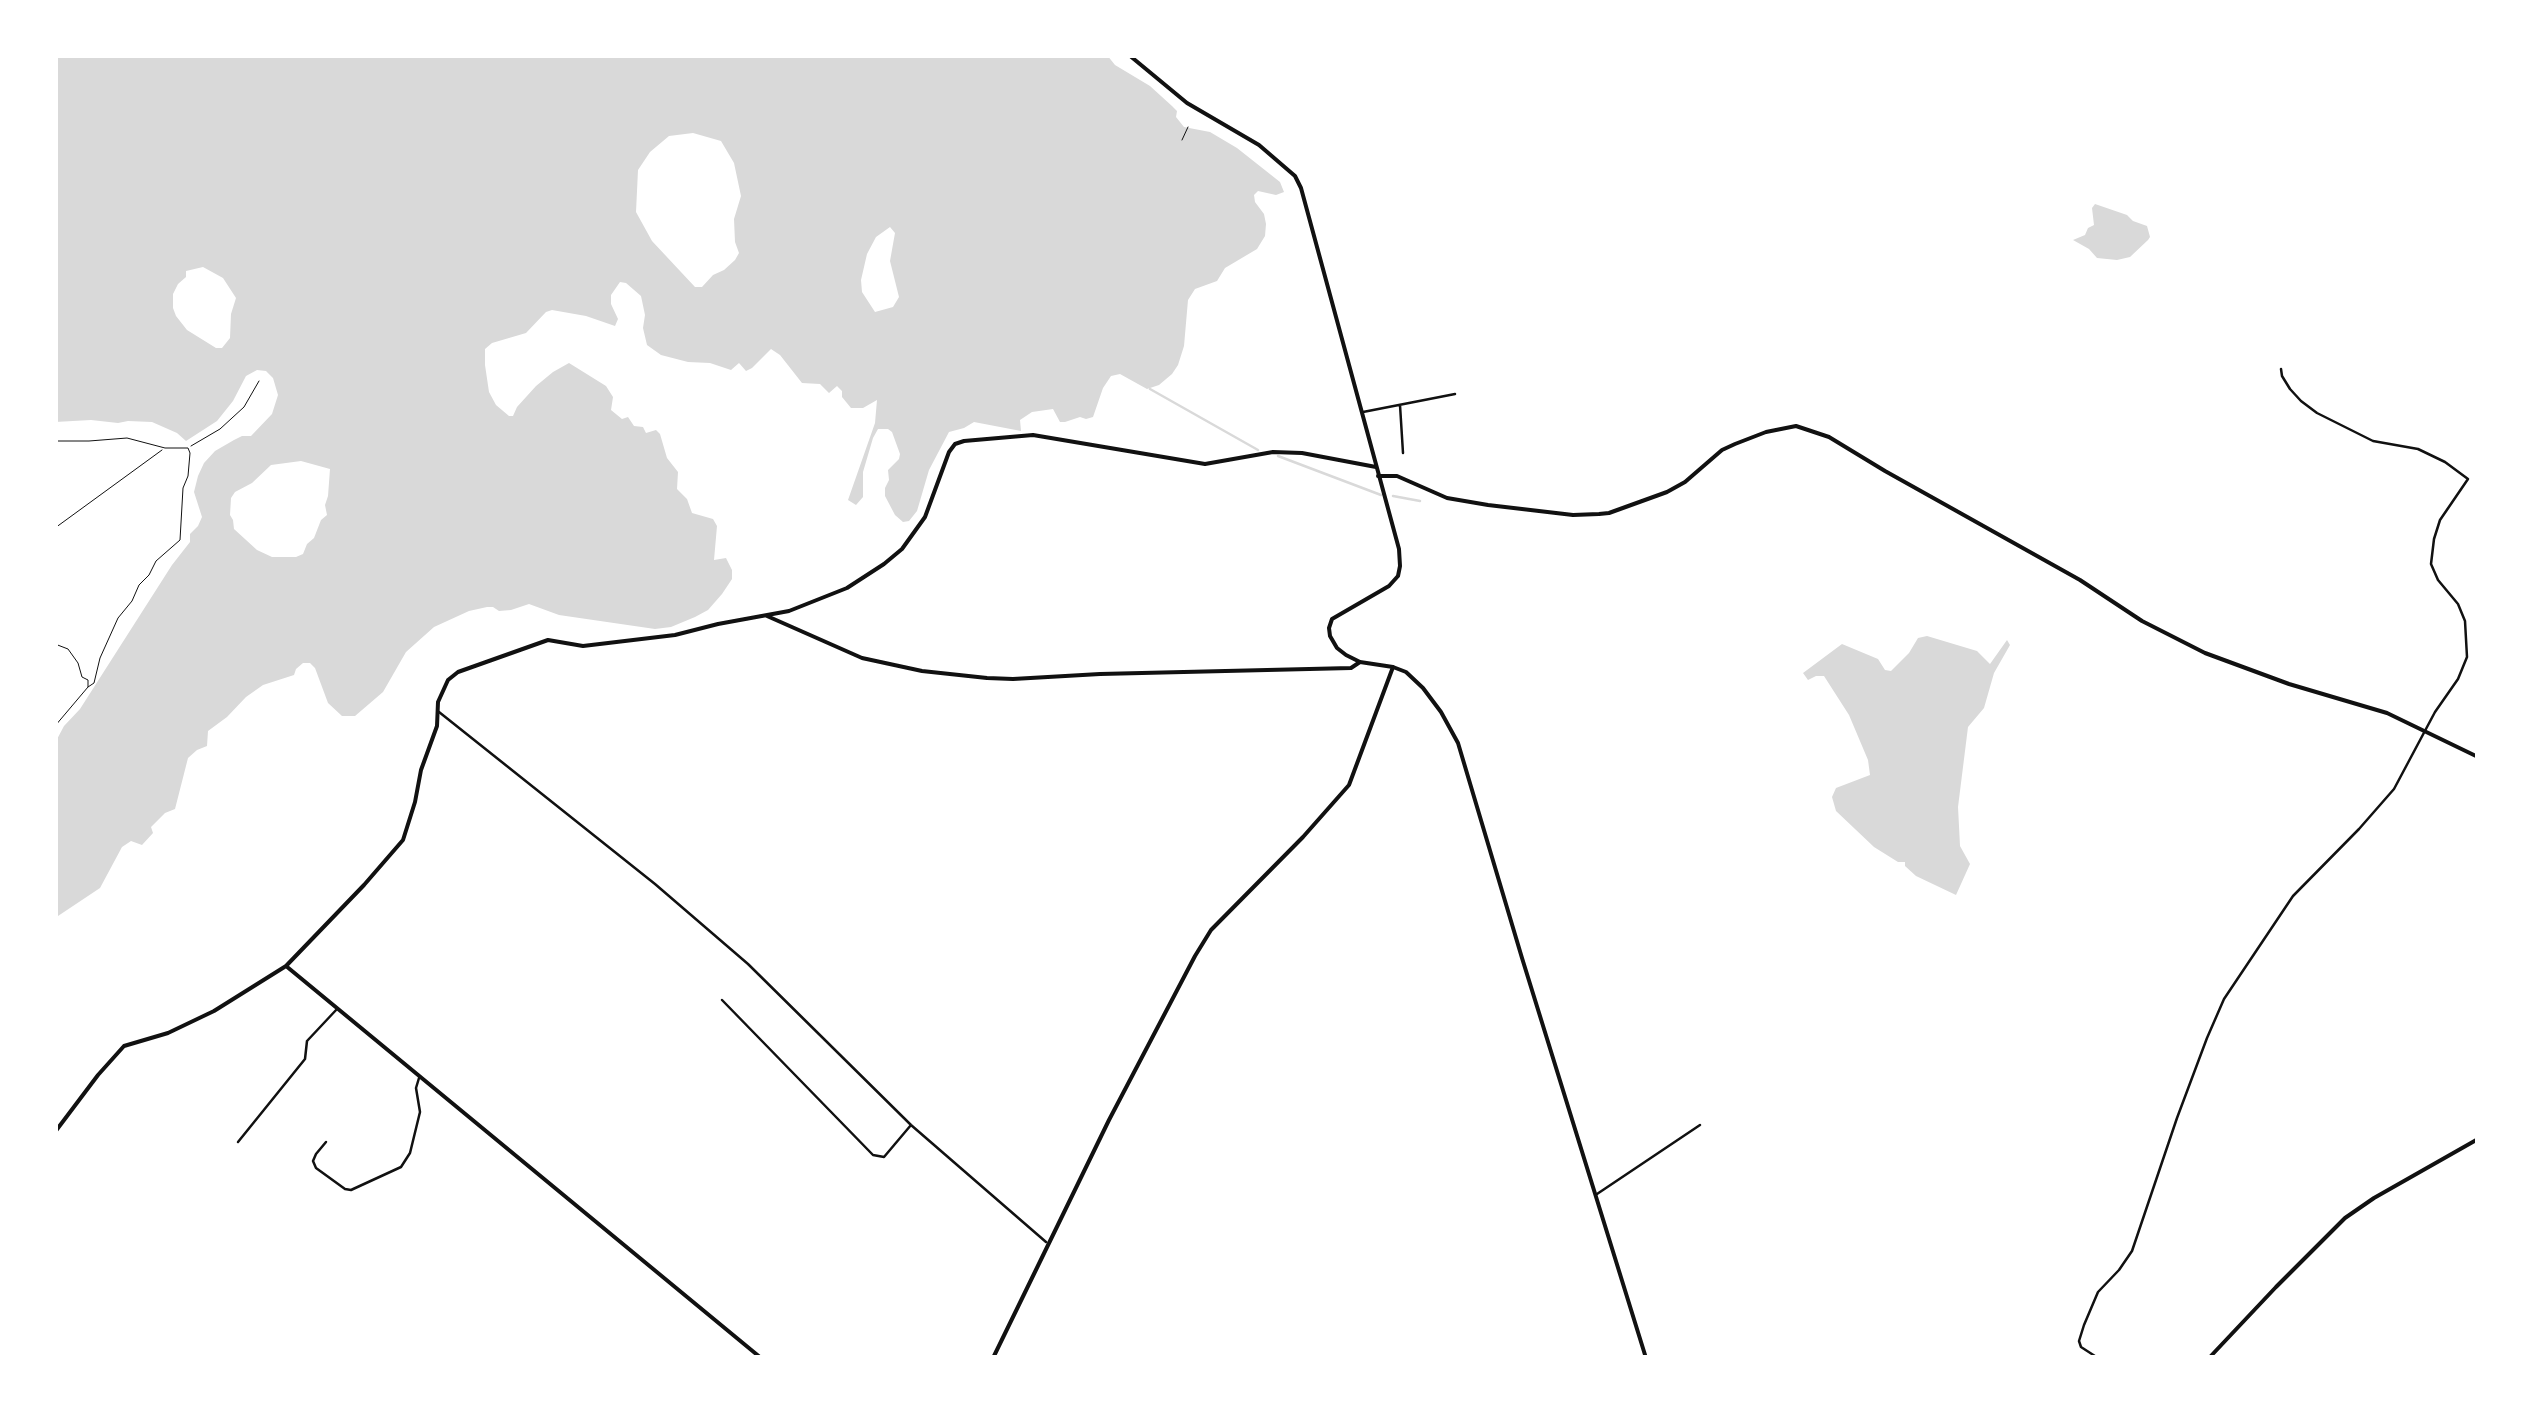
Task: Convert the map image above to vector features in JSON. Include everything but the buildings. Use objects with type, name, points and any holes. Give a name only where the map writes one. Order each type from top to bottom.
[{"type":"street","points":[[1129,55],[1187,103],[1260,145],[1295,176],[1307,204],[1399,549],[1400,566],[1398,576],[1378,594],[1332,619],[1330,636],[1337,648],[1360,662],[1406,672],[1422,688],[1458,743],[1646,1358]]},
{"type":"street","points":[[2098,1358],[2081,1347],[2084,1325],[2098,1292],[2132,1251],[2177,1118],[2224,999],[2293,896],[2394,790],[2458,680],[2467,656],[2465,621],[2431,564],[2440,520],[2468,479],[2418,449],[2373,441],[2318,413],[2290,389],[2281,369]]},
{"type":"street","points":[[1362,412],[1455,394]]},
{"type":"street","points":[[1400,405],[1403,453]]},
{"type":"street","points":[[1378,476],[1396,476],[1447,498],[1488,505],[1573,515],[1610,513],[1668,492],[1722,450],[1766,432],[1796,426],[1830,437],[2080,580],[2142,621],[2195,648],[2289,684],[2387,713],[2478,757]]},
{"type":"street","points":[[55,1132],[124,1046],[214,1011],[286,966],[364,886],[403,840],[437,726],[442,691],[458,672],[548,640],[583,646],[675,635],[789,610],[847,588],[902,549],[924,517],[949,452],[964,441],[1033,435],[1205,464],[1273,452],[1302,453],[1376,467]]},
{"type":"street","points":[[767,616],[862,658],[922,671],[1013,680],[1350,668],[1360,662]]},
{"type":"street","points":[[993,1358],[1124,1090],[1211,930],[1303,838],[1349,784],[1393,667]]},
{"type":"street","points":[[438,712],[740,956],[911,1125],[1049,1245]]},
{"type":"street","points":[[286,966],[761,1358]]},
{"type":"street","points":[[722,1000],[873,1155],[884,1157],[911,1125]]},
{"type":"street","points":[[238,1142],[305,1059],[307,1041],[337,1009]]},
{"type":"street","points":[[326,1142],[313,1161],[316,1168],[345,1189],[351,1190],[401,1166],[410,1153],[420,1112],[416,1088],[419,1077]]},
{"type":"street","points":[[1596,1194],[1700,1126]]},
{"type":"street","points":[[2209,1358],[2346,1218],[2478,1140]]},
{"type":"path","points":[[1182,140],[1188,127]]},
{"type":"path","points":[[55,441],[127,438],[165,448],[188,448],[220,429],[244,407],[259,380]]},
{"type":"path","points":[[55,528],[165,448]]},
{"type":"path","points":[[55,726],[94,682],[118,618],[139,585],[156,560],[180,540],[188,448]]},
{"type":"path","points":[[55,644],[68,649],[82,677],[88,680],[88,687]]},
{"type":"shaded area","points":[[55,55],[1107,55],[1172,106],[1184,127],[1210,132],[1237,148],[1280,182],[1284,192],[1276,195],[1258,191],[1254,195],[1266,224],[1265,236],[1257,249],[1225,268],[1217,281],[1195,289],[1188,300],[1184,346],[1172,374],[1147,389],[1120,374],[1111,376],[1093,417],[1086,419],[1060,422],[1053,409],[1032,412],[1020,420],[1021,431],[974,422],[949,432],[929,470],[917,511],[909,521],[903,522],[895,515],[885,496],[888,470],[900,454],[888,429],[878,429],[873,438],[863,472],[863,497],[856,505],[848,500],[875,423],[877,400],[863,408],[851,408],[837,386],[829,393],[820,384],[802,383],[771,349],[746,371],[739,363],[731,370],[661,355],[647,345],[641,296],[626,283],[620,282],[611,295],[618,319],[615,326],[552,310],[526,333],[492,343],[485,349],[489,392],[509,416],[536,386],[569,363],[606,386],[613,397],[611,410],[622,419],[628,417],[646,433],[656,430],[660,434],[667,458],[678,472],[677,489],[687,499],[692,513],[713,519],[717,526],[714,560],[726,558],[732,570],[732,579],[722,594],[708,610],[695,617],[655,629],[559,615],[529,604],[511,610],[487,607],[469,611],[434,627],[406,652],[383,692],[355,716],[342,716],[328,703],[315,668],[303,663],[294,675],[263,685],[246,697],[208,731],[207,746],[188,758],[175,809],[151,827],[153,833],[142,845],[131,841],[122,847],[100,888],[55,918],[55,743],[190,542],[190,534],[202,517],[194,492],[204,463],[234,440],[251,436],[272,414],[278,395],[273,378],[266,371],[257,370],[246,376],[217,421],[186,441],[152,422],[55,422]],"holes":[[[693,133],[721,141],[734,163],[741,196],[734,219],[739,253],[702,287],[695,287],[652,241],[636,212],[638,170],[650,152],[669,136]],[[890,227],[895,233],[890,261],[899,297],[893,307],[875,312],[862,292],[861,280],[876,237]],[[203,267],[223,278],[236,298],[230,338],[222,348],[187,330],[176,316],[173,294],[186,271]],[[301,461],[330,469],[327,515],[303,554],[296,557],[272,557],[257,550],[234,529],[230,515],[235,492],[271,465]]]},
{"type":"shaded area","points":[[2095,204],[2147,226],[2150,237],[2130,257],[2097,258],[2073,240],[2094,225]]},
{"type":"shaded area","points":[[1927,636],[1977,651],[1990,664],[2007,640],[2010,645],[1994,673],[1984,708],[1968,727],[1958,807],[1960,846],[1970,864],[1956,895],[1916,876],[1905,862],[1898,862],[1874,847],[1836,811],[1832,797],[1836,788],[1870,775],[1868,760],[1849,715],[1824,676],[1808,680],[1803,673],[1842,644],[1878,659],[1885,670],[1891,671],[1918,638]]},
{"type":"waterway","points":[[1150,389],[1258,450]]},
{"type":"waterway","points":[[1278,456],[1381,495]]},
{"type":"waterway","points":[[1393,496],[1420,501]]}]
